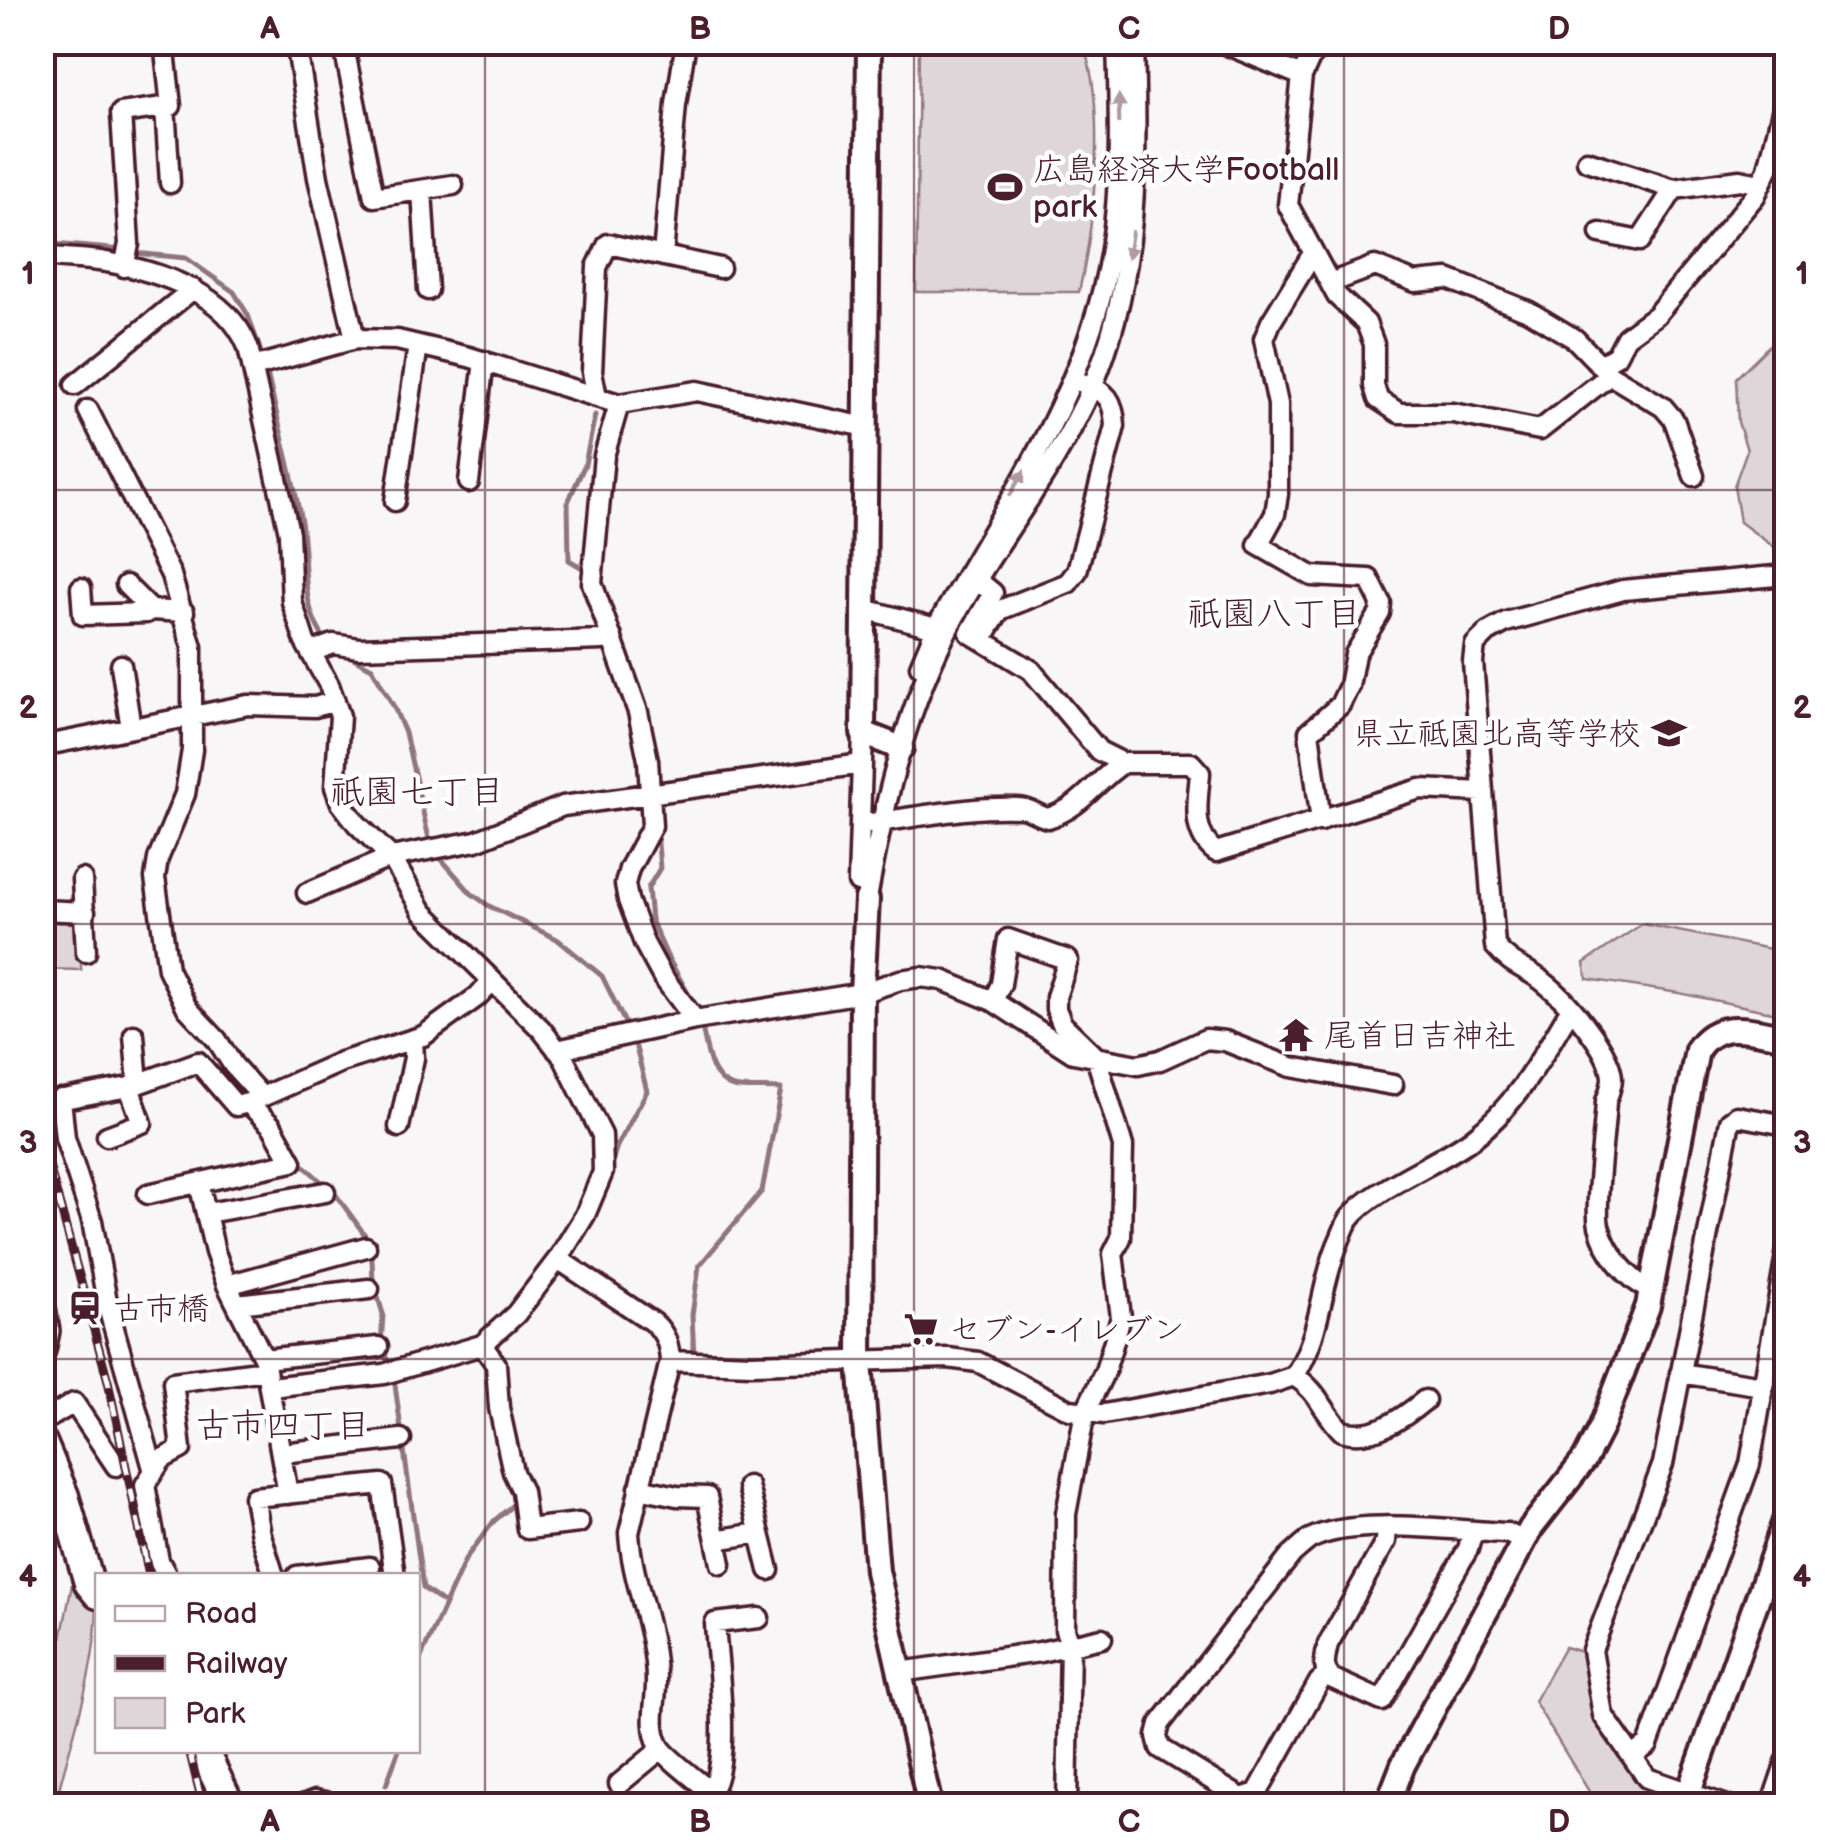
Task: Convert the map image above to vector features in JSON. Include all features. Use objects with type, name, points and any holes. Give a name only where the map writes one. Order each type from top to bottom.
[{"type":"main road","points":[[42,1309],[46,1331],[42,1350]]},
{"type":"main road","points":[[42,1443],[95,1590]]},
{"type":"main road","points":[[205,1753],[220,1799]]},
{"type":"street","points":[[124,267],[130,244],[121,113],[171,106],[164,42]]},
{"type":"street","points":[[296,42],[318,178],[356,340]]},
{"type":"street","points":[[343,42],[374,197],[453,185]]},
{"type":"street","points":[[663,256],[676,104],[686,42]]},
{"type":"street","points":[[868,42],[862,764],[872,823]]},
{"type":"street","points":[[930,1806],[878,1571],[860,1362],[862,890],[872,823],[936,628],[1062,404],[1100,302],[1111,251],[1119,137],[1117,42]]},
{"type":"street","points":[[896,746],[934,659],[977,580],[1070,432],[1092,386],[1121,297],[1132,234],[1137,155],[1134,42]]},
{"type":"street","points":[[1220,42],[1302,76]]},
{"type":"street","points":[[1324,42],[1311,56],[1302,76],[1288,205],[1337,296],[1366,323],[1374,344],[1378,400],[1399,413],[1453,412],[1540,430],[1605,370],[1626,337],[1656,315],[1756,196],[1786,96]]},
{"type":"street","points":[[1734,42],[1742,42]]},
{"type":"street","points":[[165,107],[170,184]]},
{"type":"street","points":[[1587,161],[1674,190],[1740,180],[1761,184]]},
{"type":"street","points":[[422,190],[428,290]]},
{"type":"street","points":[[1600,234],[1640,241],[1674,190]]},
{"type":"street","points":[[597,398],[592,372],[597,267],[608,244],[720,268]]},
{"type":"street","points":[[1312,255],[1264,338],[1278,404],[1278,494],[1275,514],[1258,546],[1312,576],[1369,578],[1381,603],[1380,613],[1355,654],[1340,705],[1309,732],[1321,821]]},
{"type":"street","points":[[42,256],[104,261],[193,289],[241,328],[289,533],[292,602],[340,716],[334,787],[357,824],[391,856],[423,912],[541,1029],[557,1050],[602,1135],[603,1172],[584,1216],[558,1259],[516,1314],[482,1345],[384,1374],[267,1372]]},
{"type":"street","points":[[1330,283],[1376,266],[1415,282],[1448,279],[1528,311],[1575,339],[1605,370],[1663,408],[1674,420],[1694,476]]},
{"type":"street","points":[[75,385],[193,289]]},
{"type":"street","points":[[252,367],[356,340],[397,340],[484,361],[619,404],[697,391],[866,427]]},
{"type":"street","points":[[395,501],[418,345]]},
{"type":"street","points":[[469,482],[484,361]]},
{"type":"street","points":[[982,639],[1000,610],[1068,583],[1076,571],[1115,426],[1114,404],[1104,390],[1072,380]]},
{"type":"street","points":[[619,404],[604,456],[592,583],[638,712],[651,794],[652,826],[625,884],[644,943],[662,976],[695,1020]]},
{"type":"street","points":[[88,410],[171,575],[192,647],[192,750],[185,794],[158,859],[155,878],[168,969],[187,1008],[255,1100],[292,1162],[148,1194]]},
{"type":"street","points":[[1652,1292],[1634,1283],[1608,1246],[1598,1223],[1606,1101],[1612,1082],[1610,1066],[1584,1021],[1544,982],[1508,962],[1495,946],[1473,662],[1475,646],[1488,632],[1506,622],[1623,590],[1786,574]]},
{"type":"street","points":[[977,580],[994,593],[970,633],[1031,670],[1099,752],[1123,763],[1196,766],[1200,773],[1197,825],[1216,852],[1420,789],[1482,792]]},
{"type":"street","points":[[126,586],[150,610]]},
{"type":"street","points":[[81,588],[83,615],[150,610],[184,612]]},
{"type":"street","points":[[864,609],[936,628]]},
{"type":"street","points":[[310,652],[333,644],[359,648],[612,637]]},
{"type":"street","points":[[120,666],[131,728]]},
{"type":"street","points":[[42,746],[248,705],[315,706],[335,700]]},
{"type":"street","points":[[863,733],[896,746]]},
{"type":"street","points":[[872,823],[954,809],[1021,808],[1048,818],[1077,806],[1106,774],[1123,763]]},
{"type":"street","points":[[307,894],[391,856],[476,841],[562,806],[862,764]]},
{"type":"street","points":[[82,879],[86,952]]},
{"type":"street","points":[[42,910],[85,912]]},
{"type":"street","points":[[994,1001],[1001,984],[1008,939],[1068,960],[1056,1009],[1062,1024],[1096,1056],[1123,1146],[1121,1238],[1113,1254],[1121,1318],[1105,1372],[1085,1412],[1066,1514],[1065,1630],[1070,1644],[1068,1806]]},
{"type":"street","points":[[557,1050],[695,1020],[862,993],[921,977],[942,980],[994,1001],[1072,1053],[1138,1065],[1206,1039],[1225,1040],[1291,1067],[1393,1085]]},
{"type":"street","points":[[152,1468],[108,1307],[92,1221],[52,1102],[133,1086],[198,1062],[236,1106],[341,1062],[412,1040],[491,982]]},
{"type":"street","points":[[670,1362],[948,1358],[978,1362],[1070,1410],[1104,1414],[1270,1384],[1294,1376],[1312,1341],[1329,1262],[1350,1218],[1370,1200],[1472,1139],[1499,1116],[1570,1010]]},
{"type":"street","points":[[1387,1806],[1403,1765],[1524,1542],[1586,1459],[1601,1428],[1652,1292],[1697,1050],[1704,1038],[1716,1030],[1730,1028],[1786,1038]]},
{"type":"street","points":[[107,1136],[142,1122],[133,1086],[134,1035]]},
{"type":"street","points":[[399,1127],[414,1058],[412,1040]]},
{"type":"street","points":[[1728,1806],[1647,1778],[1603,1715],[1592,1650],[1663,1464],[1730,1121],[1738,1116],[1786,1125]]},
{"type":"street","points":[[200,1182],[228,1285],[267,1372],[288,1494]]},
{"type":"street","points":[[206,1214],[326,1192]]},
{"type":"street","points":[[228,1285],[366,1247]]},
{"type":"street","points":[[1633,1756],[1648,1745],[1750,1464],[1786,1255]]},
{"type":"street","points":[[558,1259],[654,1323],[663,1331],[669,1346],[670,1362],[629,1533],[630,1558],[650,1630],[656,1687],[652,1725],[660,1750],[728,1806]]},
{"type":"street","points":[[237,1304],[369,1289]]},
{"type":"street","points":[[482,1345],[496,1364],[500,1408],[513,1472],[522,1491],[527,1528],[578,1522]]},
{"type":"street","points":[[165,1573],[159,1561],[144,1484],[162,1458],[181,1448],[173,1382],[267,1372],[378,1348]]},
{"type":"street","points":[[1680,1373],[1763,1386]]},
{"type":"street","points":[[1294,1376],[1320,1397],[1342,1431],[1352,1434],[1398,1422],[1425,1400]]},
{"type":"street","points":[[42,1422],[74,1403],[116,1466]]},
{"type":"street","points":[[283,1452],[401,1439]]},
{"type":"street","points":[[273,1573],[260,1536],[254,1497],[382,1484],[395,1573]]},
{"type":"street","points":[[748,1486],[769,1570]]},
{"type":"street","points":[[639,1488],[707,1497],[722,1564]]},
{"type":"street","points":[[1327,1675],[1319,1682],[1257,1793],[1240,1798],[1160,1748],[1160,1724],[1292,1554],[1310,1539],[1366,1527],[1507,1533],[1524,1542]]},
{"type":"street","points":[[1327,1675],[1324,1662],[1328,1644],[1386,1541],[1387,1528]]},
{"type":"street","points":[[1690,1792],[1784,1530]]},
{"type":"street","points":[[1327,1675],[1382,1701],[1468,1549],[1472,1531]]},
{"type":"street","points":[[716,1540],[758,1533]]},
{"type":"street","points":[[324,1573],[370,1568]]},
{"type":"street","points":[[712,1791],[720,1778],[722,1720],[715,1623],[758,1618]]},
{"type":"street","points":[[900,1672],[1040,1652],[1102,1638]]},
{"type":"street","points":[[620,1784],[660,1750]]},
{"type":"street","points":[[1771,1806],[1786,1762]]},
{"type":"street","points":[[300,1806],[315,1800],[345,1806]]},
{"type":"green space","name":"広島経済大学Football park","points":[[919,43],[1015,43],[1086,53],[1092,78],[1096,139],[1089,236],[1079,292],[916,292]]},
{"type":"green space","points":[[1786,329],[1786,550],[1774,547],[1740,522],[1734,486],[1747,450],[1738,422],[1736,378]]},
{"type":"green space","points":[[43,916],[81,917],[81,970],[43,969]]},
{"type":"green space","points":[[1642,924],[1786,952],[1786,1015],[1587,979],[1584,963]]},
{"type":"green space","points":[[73,1580],[95,1600],[93,1653],[55,1805],[43,1806],[43,1727]]},
{"type":"green space","points":[[1565,1647],[1591,1655],[1601,1714],[1643,1782],[1666,1801],[1664,1805],[1566,1805],[1593,1798],[1534,1701]]},
{"type":"waterway","points":[[42,187],[46,188],[54,244],[123,250]]},
{"type":"waterway","points":[[134,253],[186,258],[234,292],[248,315],[263,358]]},
{"type":"waterway","points":[[266,368],[301,522],[308,600],[327,642]]},
{"type":"waterway","points":[[586,570],[569,560],[568,502],[585,464],[595,415]]},
{"type":"waterway","points":[[344,653],[372,668],[394,707],[405,733],[430,843]]},
{"type":"waterway","points":[[657,832],[660,868],[648,888],[651,920],[698,1011]]},
{"type":"waterway","points":[[436,853],[471,893],[557,939],[602,976],[628,1029]]},
{"type":"waterway","points":[[161,973],[174,999]]},
{"type":"waterway","points":[[694,1357],[692,1315],[699,1266],[762,1191],[781,1089],[740,1088],[721,1080],[710,1062],[701,1021]]},
{"type":"waterway","points":[[611,1165],[647,1091],[634,1040]]},
{"type":"waterway","points":[[302,1164],[336,1195],[365,1235],[383,1314],[381,1345],[390,1367]]},
{"type":"waterway","points":[[394,1378],[423,1588],[445,1604]]},
{"type":"waterway","points":[[420,1660],[466,1558],[494,1521],[515,1503],[505,1473]]},
{"type":"waterway","points":[[386,1785],[398,1753]]},
{"type":"railway","points":[[42,1140],[108,1381],[148,1573]]},
{"type":"railway","points":[[190,1753],[203,1806]]},
{"type":"place","name":"広島経済大学Football park","points":[[1005,187]]},
{"type":"place","name":"県立祗園北高等学校","points":[[1669,733]]},
{"type":"place","name":"尾首日吉神社","points":[[1296,1035]]},
{"type":"place","name":"古市橋","points":[[85,1308]]},
{"type":"place","name":"セブン-イレブン","points":[[921,1329]]},
{"type":"district","name":"祇園八丁目","points":[[1274,613]]},
{"type":"district","name":"祇園七丁目","points":[[417,791]]},
{"type":"district","name":"古市四丁目","points":[[283,1425]]}]
